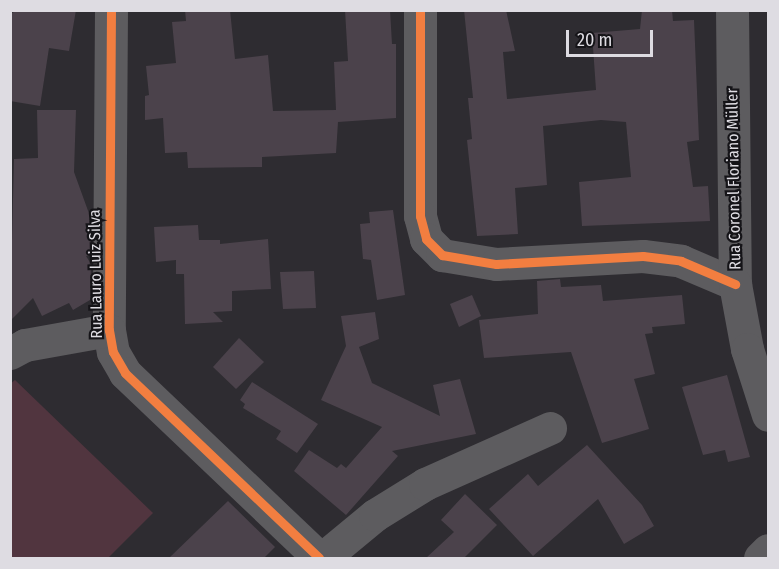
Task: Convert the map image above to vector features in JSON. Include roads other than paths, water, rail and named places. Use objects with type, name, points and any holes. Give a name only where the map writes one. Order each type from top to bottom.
[{"type":"street","name":"Rua Lauro Luiz Silva","points":[[111,10],[110,330],[113,352],[125,372],[321,558]]},
{"type":"street","points":[[420,10],[420,216],[426,239],[442,255],[496,264],[644,256],[681,261],[735,284]]},
{"type":"street","name":"Rua Coronel Floriano Müller","points":[[732,10],[735,284],[747,349],[768,415]]},
{"type":"street","points":[[10,353],[25,345],[110,330]]},
{"type":"street","points":[[321,558],[375,515],[425,484],[550,428]]},
{"type":"street","points":[[760,558],[768,550]]}]
